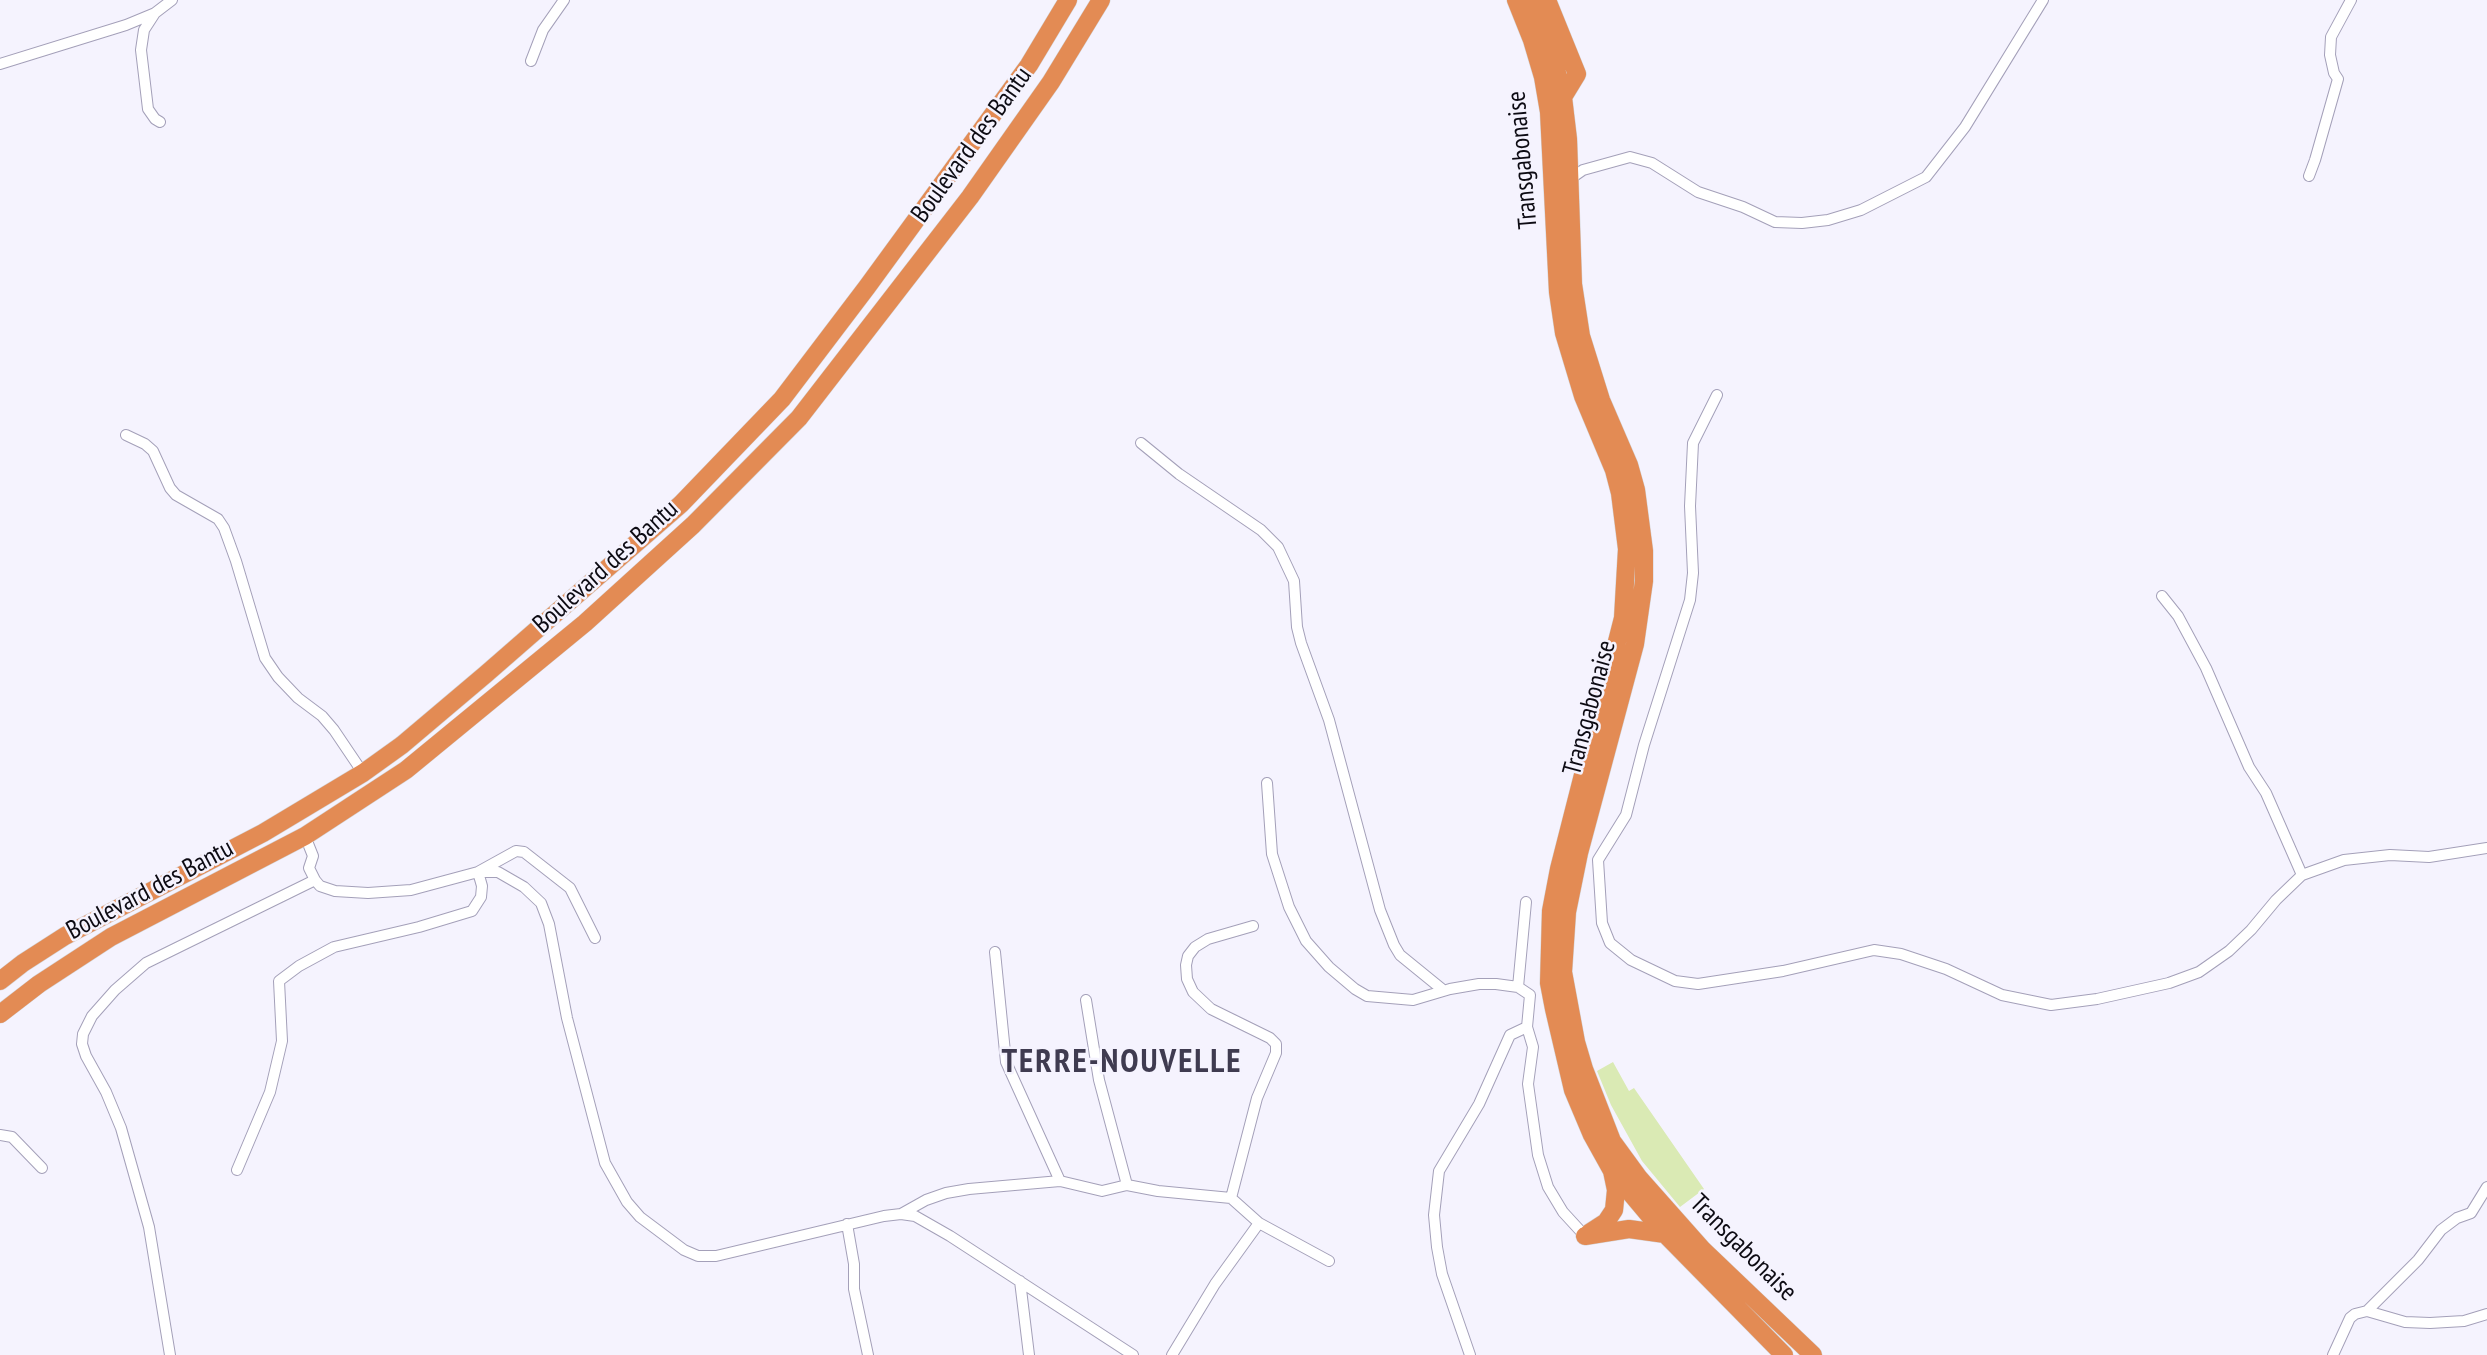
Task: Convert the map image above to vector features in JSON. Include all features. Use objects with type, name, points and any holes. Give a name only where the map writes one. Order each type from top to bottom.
[{"type":"highway","name":"Boulevard des Bantu","points":[[0,981],[65,936],[263,832],[363,773],[402,745],[476,683],[681,504],[782,399],[1030,65],[1068,0]]},
{"type":"highway","name":"Boulevard des Bantu","points":[[0,1014],[39,984],[111,937],[306,836],[406,770],[585,623],[693,525],[799,418],[970,197],[1051,82],[1101,0]]},
{"type":"highway","name":"Transgabonaise","points":[[1516,0],[1543,77],[1549,112],[1558,292],[1564,333],[1583,396],[1615,470],[1627,549],[1623,618],[1559,869],[1549,937],[1549,983],[1573,1090],[1592,1135],[1612,1171],[1665,1234],[1784,1355]]},
{"type":"highway","name":"Transgabonaise","points":[[1532,0],[1544,29],[1563,97],[1570,179],[1573,284],[1578,318],[1592,375],[1636,490],[1644,551],[1644,581],[1635,644],[1579,853],[1567,912],[1563,972],[1576,1042],[1612,1141],[1639,1178],[1702,1249],[1813,1355]]},
{"type":"highway","points":[[1547,0],[1577,74],[1563,97]]},
{"type":"highway","points":[[1585,1236],[1606,1222],[1614,1210],[1616,1190],[1612,1171]]},
{"type":"highway","points":[[1585,1236],[1629,1229],[1665,1234]]},
{"type":"street","points":[[0,64],[126,25],[155,13],[172,0]]},
{"type":"street","points":[[531,61],[543,30],[564,0]]},
{"type":"street","points":[[1570,179],[1583,170],[1630,157],[1653,163],[1698,192],[1743,207],[1774,222],[1829,220],[1861,210],[1926,177],[1965,127],[2043,0]]},
{"type":"street","points":[[2309,176],[2338,79],[2330,55],[2331,37],[2351,0]]},
{"type":"street","points":[[155,13],[144,30],[141,50],[148,109],[155,120],[160,122]]},
{"type":"street","points":[[1717,395],[1693,443],[1690,506],[1693,573],[1687,610],[1644,745],[1626,815],[1598,860],[1602,923],[1611,943],[1631,960],[1675,981],[1698,984],[1783,971],[1874,950],[1901,954],[1922,961],[2002,995],[2051,1005],[2115,996],[2169,983],[2199,972],[2229,951],[2302,875],[2344,860],[2390,855],[2429,857],[2487,848]]},
{"type":"street","points":[[126,435],[153,451],[176,495],[218,519],[236,561],[265,658],[298,698],[322,716],[334,730],[363,773]]},
{"type":"street","points":[[1141,443],[1180,474],[1261,530],[1278,547],[1294,582],[1297,627],[1301,643],[1329,720],[1380,910],[1400,954],[1443,990]]},
{"type":"street","points":[[2162,596],[2178,616],[2206,668],[2249,767],[2266,793],[2302,875]]},
{"type":"street","points":[[1266,783],[1272,854],[1289,906],[1306,941],[1329,967],[1367,996],[1413,1000],[1443,990],[1479,984],[1518,987],[1530,995],[1527,1027],[1533,1047],[1528,1084],[1538,1154],[1548,1187],[1563,1212],[1585,1236]]},
{"type":"street","points":[[306,836],[313,856],[309,868],[315,880],[320,886],[335,891],[368,893],[411,890],[478,872],[516,850],[524,852],[570,888],[595,938]]},
{"type":"street","points":[[1579,853],[1598,860]]},
{"type":"street","points":[[237,1170],[270,1091],[282,1041],[279,981],[299,966],[334,947],[419,927],[472,911],[481,897],[482,886],[478,872]]},
{"type":"street","points":[[478,872],[498,872],[524,887],[541,903],[549,925],[558,978],[599,1147],[627,1202],[651,1227],[684,1250],[698,1256],[716,1256],[846,1224],[901,1214],[915,1216],[1133,1355]]},
{"type":"street","points":[[170,1355],[146,1216],[121,1128],[82,1044],[83,1034],[92,1016],[114,990],[146,963],[315,880]]},
{"type":"street","points":[[1518,987],[1526,902]]},
{"type":"street","points":[[1231,1198],[1256,1098],[1276,1053],[1276,1044],[1270,1038],[1210,1009],[1193,992],[1187,979],[1186,965],[1188,956],[1195,947],[1208,939],[1253,926]]},
{"type":"street","points":[[995,952],[1006,1062],[1060,1181]]},
{"type":"street","points":[[1086,1000],[1099,1080],[1127,1185]]},
{"type":"street","points":[[1470,1355],[1446,1287],[1437,1247],[1434,1215],[1439,1171],[1479,1104],[1510,1035],[1527,1027]]},
{"type":"street","points":[[0,1135],[12,1137],[42,1168]]},
{"type":"street","points":[[901,1214],[926,1200],[969,1189],[1060,1181],[1102,1191],[1127,1185],[1158,1191],[1231,1198],[1259,1223],[1329,1261]]},
{"type":"street","points":[[2367,1311],[2418,1260],[2441,1230],[2457,1218],[2471,1213],[2487,1187]]},
{"type":"street","points":[[1172,1355],[1214,1284],[1259,1223]]},
{"type":"street","points":[[846,1224],[854,1264],[854,1289],[868,1355]]},
{"type":"street","points":[[1020,1281],[1029,1355]]},
{"type":"street","points":[[2333,1355],[2350,1318],[2355,1314],[2367,1311],[2405,1322],[2430,1323],[2464,1321],[2487,1314]]},
{"type":"green space","points":[[1613,1062],[1629,1091],[1634,1088],[1704,1189],[1680,1207],[1642,1161],[1611,1105],[1597,1071]]},
{"type":"district","name":"TERRE-NOUVELLE","points":[[1122,1063]]}]
